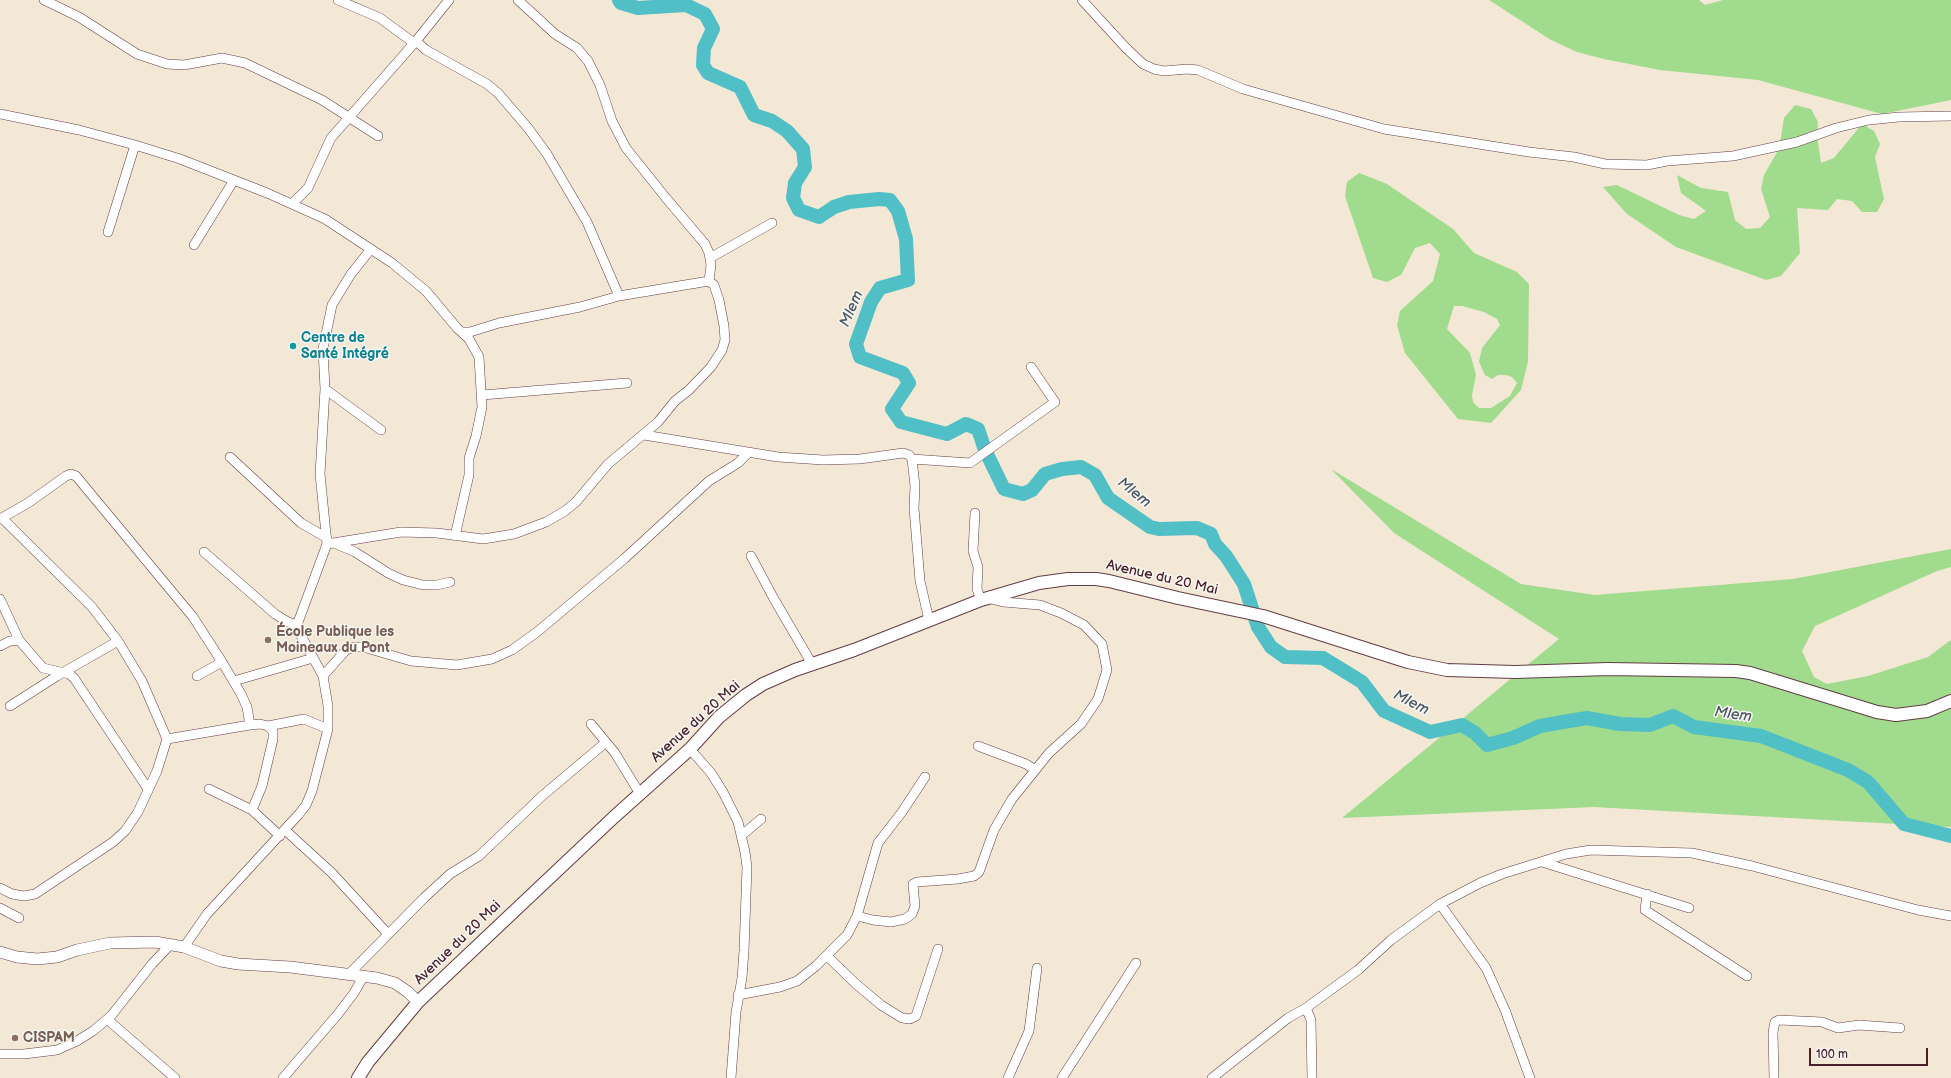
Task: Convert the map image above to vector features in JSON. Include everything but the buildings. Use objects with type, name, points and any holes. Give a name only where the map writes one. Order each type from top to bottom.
[{"type":"main road","name":"Avenue du 20 Mai","points":[[358,1078],[368,1062],[418,1002],[690,749],[719,717],[746,695],[780,676],[854,650],[984,599],[1039,583],[1068,579],[1096,579],[1121,583],[1178,598],[1257,614],[1408,662],[1447,670],[1515,672],[1608,669],[1736,671],[1750,673],[1877,712],[1896,715],[1927,711],[1951,701]]},
{"type":"street","points":[[44,0],[79,17],[137,54],[166,64],[184,65],[222,58],[245,63],[294,85],[351,117],[378,136]]},
{"type":"street","points":[[338,0],[380,18],[426,50],[487,84],[498,93],[528,128],[547,154],[587,222],[619,296]]},
{"type":"street","points":[[292,204],[308,188],[331,138],[351,117],[449,0]]},
{"type":"street","points":[[518,0],[556,34],[577,48],[588,61],[600,85],[612,121],[626,148],[705,244],[710,258],[709,281]]},
{"type":"street","points":[[1082,0],[1126,48],[1144,64],[1154,69],[1164,71],[1187,69],[1198,70],[1243,89],[1384,129],[1529,152],[1574,157],[1605,164],[1647,165],[1667,161],[1733,156],[1797,142],[1836,128],[1869,120],[1899,117],[1951,116]]},
{"type":"street","points":[[0,114],[79,130],[135,145],[180,159],[292,204],[325,219],[392,263],[426,291],[476,348],[479,357],[482,395],[480,422],[469,458],[469,475],[455,536]]},
{"type":"street","points":[[108,232],[135,145]]},
{"type":"street","points":[[194,245],[234,180]]},
{"type":"street","points":[[710,258],[739,240],[772,223]]},
{"type":"street","points":[[184,947],[207,914],[306,805],[312,791],[328,729],[328,706],[322,676],[298,630],[297,625],[329,541],[322,501],[320,474],[325,389],[323,349],[332,305],[350,274],[371,249]]},
{"type":"street","points":[[329,541],[401,532],[416,532],[483,540],[528,530],[546,522],[565,511],[576,502],[608,464],[625,448],[644,435],[658,422],[675,401],[689,390],[711,367],[722,350],[725,340],[722,313],[714,285],[709,281],[619,296],[580,307],[499,324],[470,332],[463,332]]},
{"type":"street","points":[[912,459],[970,463],[1055,402],[1031,367]]},
{"type":"street","points":[[482,395],[627,383]]},
{"type":"street","points":[[325,389],[381,430]]},
{"type":"street","points":[[644,435],[778,457],[823,460],[860,459],[903,453],[909,455],[912,459],[920,581],[929,620]]},
{"type":"street","points":[[322,676],[346,650],[354,647],[363,647],[411,661],[457,665],[492,658],[512,650],[537,632],[624,559],[709,481],[738,463],[748,453]]},
{"type":"street","points":[[230,458],[301,523],[329,541],[355,552],[388,573],[403,580],[422,585],[450,582]]},
{"type":"street","points":[[0,888],[12,894],[24,896],[34,894],[113,842],[125,831],[138,812],[156,771],[167,739],[142,682],[118,641],[92,607],[1,518],[28,503],[66,476],[71,474],[76,476],[193,618],[234,681],[247,706],[250,725]]},
{"type":"street","points":[[857,916],[891,922],[905,919],[912,914],[915,906],[914,884],[917,882],[963,878],[974,876],[979,872],[994,830],[1012,799],[1034,769],[1081,724],[1098,699],[1107,670],[1102,644],[1084,626],[1061,613],[1040,606],[984,599],[977,589],[978,567],[974,551],[975,513]]},
{"type":"street","points":[[204,552],[275,614],[288,622],[297,625]]},
{"type":"street","points":[[751,556],[812,664]]},
{"type":"street","points":[[0,599],[19,640],[44,668],[63,673],[74,678],[148,789]]},
{"type":"street","points":[[0,646],[10,641],[19,640]]},
{"type":"street","points":[[10,706],[118,641]]},
{"type":"street","points":[[234,681],[313,658]]},
{"type":"street","points":[[197,676],[222,662]]},
{"type":"street","points":[[167,739],[250,725],[260,724],[268,726],[304,719],[328,729]]},
{"type":"street","points":[[591,724],[605,743],[619,758],[640,794]]},
{"type":"street","points":[[252,810],[262,786],[273,739],[273,731],[268,726]]},
{"type":"street","points":[[350,973],[450,874],[479,856],[542,796],[605,743]]},
{"type":"street","points":[[978,746],[1026,764],[1034,769]]},
{"type":"street","points":[[690,749],[716,780],[734,813],[742,835],[747,867],[742,978],[738,995],[731,1078]]},
{"type":"street","points":[[738,995],[780,987],[797,981],[827,956],[847,935],[857,916],[872,859],[878,843],[902,812],[925,777]]},
{"type":"street","points":[[209,789],[252,810],[332,872],[388,934]]},
{"type":"street","points":[[742,835],[761,819]]},
{"type":"street","points":[[1212,1078],[1288,1018],[1306,1008],[1358,970],[1391,940],[1440,904],[1480,883],[1566,854],[1590,850],[1692,853],[1752,866],[1918,910],[1951,916]]},
{"type":"street","points":[[1542,862],[1689,908]]},
{"type":"street","points":[[1647,894],[1646,910],[1747,976]]},
{"type":"street","points":[[1440,904],[1486,968],[1505,1010],[1530,1078]]},
{"type":"street","points":[[0,908],[20,918]]},
{"type":"street","points":[[0,952],[17,957],[37,959],[57,957],[77,950],[110,943],[142,941],[170,944],[184,947],[221,961],[238,964],[350,973],[363,977],[377,978],[395,983],[408,992],[418,1002]]},
{"type":"street","points":[[0,1054],[24,1054],[58,1050],[77,1041],[108,1020],[159,955],[170,944]]},
{"type":"street","points":[[827,956],[856,984],[881,1005],[902,1018],[910,1019],[916,1016],[938,949]]},
{"type":"street","points":[[1062,1078],[1136,963]]},
{"type":"street","points":[[1008,1078],[1029,1031],[1037,968]]},
{"type":"street","points":[[283,1078],[338,1014],[363,977]]},
{"type":"street","points":[[1306,1008],[1311,1020],[1312,1078]]},
{"type":"street","points":[[108,1020],[175,1078]]},
{"type":"street","points":[[1774,1078],[1773,1032],[1775,1022],[1779,1020],[1822,1022],[1838,1028],[1859,1025],[1900,1028]]},
{"type":"green space","points":[[1489,0],[1699,0],[1705,5],[1723,0],[1951,0],[1951,100],[1882,114],[1758,80],[1660,70],[1604,59],[1577,52],[1551,40]]},
{"type":"green space","points":[[1795,105],[1811,109],[1818,122],[1817,136],[1821,163],[1834,158],[1862,124],[1874,131],[1880,144],[1875,157],[1884,199],[1877,212],[1862,212],[1852,201],[1837,199],[1828,210],[1797,208],[1800,253],[1781,276],[1766,280],[1676,247],[1627,214],[1603,187],[1617,185],[1679,215],[1694,219],[1706,211],[1681,193],[1677,175],[1701,188],[1728,192],[1735,220],[1746,229],[1760,228],[1770,217],[1761,189],[1764,175],[1779,149],[1784,118]]},
{"type":"green space","points":[[1359,173],[1387,184],[1453,229],[1474,253],[1517,272],[1529,284],[1528,361],[1521,390],[1491,423],[1458,419],[1405,353],[1397,325],[1400,311],[1433,281],[1440,254],[1430,243],[1415,248],[1401,275],[1387,282],[1373,278],[1345,196],[1347,182]],"holes":[[[1454,306],[1462,306],[1484,312],[1497,319],[1500,325],[1482,348],[1479,362],[1485,375],[1492,379],[1498,375],[1506,375],[1512,377],[1517,383],[1510,396],[1491,408],[1479,408],[1473,402],[1472,395],[1476,375],[1470,353],[1447,329]]]},
{"type":"green space","points":[[1331,469],[1521,584],[1595,595],[1793,579],[1951,549],[1951,567],[1937,571],[1815,626],[1802,651],[1814,677],[1827,684],[1868,676],[1928,657],[1951,640],[1951,827],[1594,807],[1342,818],[1559,639],[1394,533]]},
{"type":"waterway","name":"Mlem","points":[[619,0],[621,3],[638,8],[686,5],[705,14],[713,29],[704,48],[703,65],[708,73],[740,87],[754,115],[772,121],[787,131],[803,149],[805,167],[795,183],[793,198],[799,210],[819,217],[834,207],[849,202],[879,199],[890,200],[898,211],[906,239],[908,280],[880,288],[871,302],[856,344],[860,357],[903,373],[909,383],[892,409],[901,422],[947,434],[966,424],[978,429],[985,450],[1004,489],[1023,494],[1032,490],[1045,474],[1062,469],[1081,467],[1095,475],[1108,498],[1150,527],[1159,529],[1197,528],[1211,534],[1215,544],[1226,556],[1244,584],[1258,627],[1271,647],[1285,657],[1323,658],[1362,682],[1384,711],[1430,732],[1462,725],[1475,733],[1487,745],[1513,738],[1540,726],[1587,718],[1620,724],[1650,725],[1673,716],[1694,727],[1761,736],[1848,770],[1868,782],[1904,824],[1951,836]]},
{"type":"place","name":"Centre de Santé Intégré","points":[[293,346]]},
{"type":"place","name":"École Publique les Moineaux du Pont","points":[[268,640]]},
{"type":"place","name":"CISPAM","points":[[15,1038]]}]
